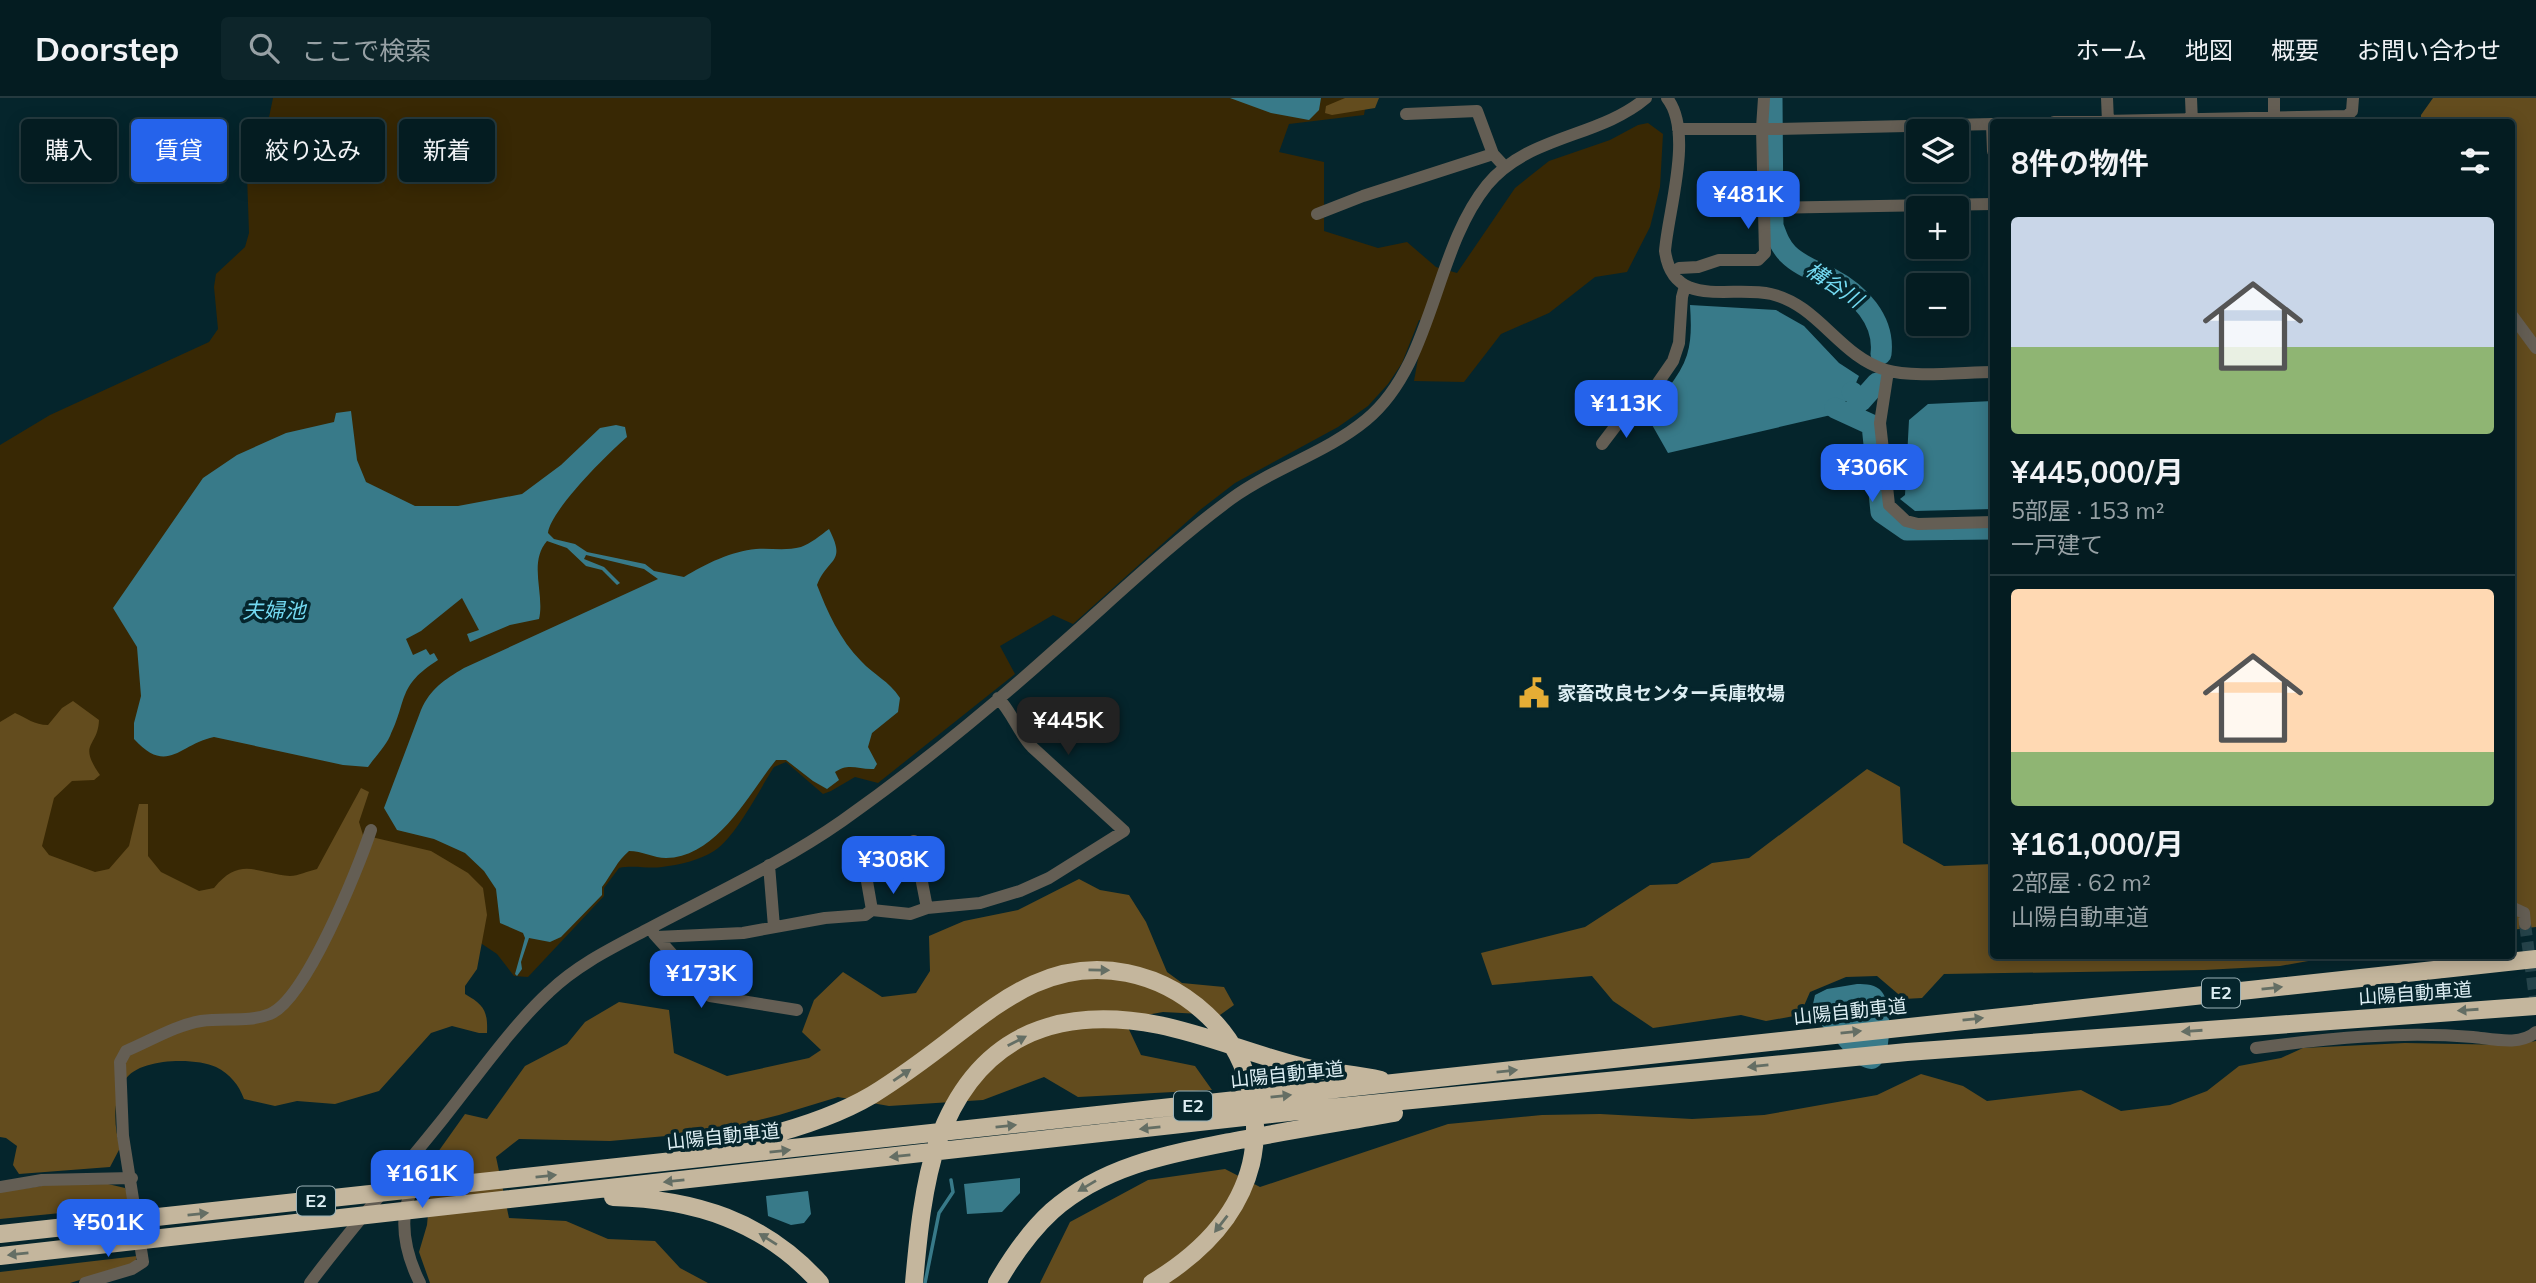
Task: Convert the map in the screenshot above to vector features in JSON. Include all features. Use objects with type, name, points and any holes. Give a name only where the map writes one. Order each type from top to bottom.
[{"type":"highway","name":"山陽自動車道","points":[[0,1234],[130,1222],[2536,958]]},
{"type":"highway","points":[[590,1171],[746,1142],[781,1132],[843,1108],[870,1096],[923,1060],[987,1010],[1038,981],[1090,969],[1141,975],[1188,998],[1225,1034],[1249,1081],[1255,1107],[1251,1163],[1243,1189],[1230,1213],[1212,1236],[1189,1258],[1152,1283]]},
{"type":"highway","name":"山陽自動車道","points":[[0,1256],[1298,1111],[1907,1052],[2536,1006]]},
{"type":"highway","points":[[914,1283],[921,1221],[930,1175],[937,1144],[948,1116],[969,1079],[998,1052],[1036,1031],[1080,1020],[1128,1021],[1195,1033],[1305,1068],[1397,1083]]},
{"type":"highway","points":[[997,1283],[1029,1235],[1052,1211],[1097,1180],[1128,1167],[1189,1150],[1255,1137],[1535,1088]]},
{"type":"highway","points":[[543,1195],[638,1198],[690,1205],[748,1227],[780,1247],[820,1283]]},
{"type":"street","points":[[310,1283],[343,1239],[549,992],[597,956],[653,933],[841,822],[937,750],[1128,584],[1231,499],[1350,431],[1379,408],[1404,373],[1459,232],[1488,184],[1505,167],[1542,145],[1625,113],[1646,98]]},
{"type":"street","points":[[1667,98],[1675,114],[1678,129],[1675,197],[1665,251],[1673,274],[1685,286],[1699,291],[1771,294],[1794,302],[1814,315],[1851,352],[1888,371],[1990,372]]},
{"type":"street","points":[[1673,274],[1679,268],[1698,267],[1719,260],[1758,260],[1765,253],[1771,207],[1764,98]]},
{"type":"street","points":[[2107,98],[2108,119]]},
{"type":"street","points":[[2191,98],[2192,119]]},
{"type":"street","points":[[2274,98],[2274,117]]},
{"type":"street","points":[[2233,119],[2347,116],[2352,111],[2353,98]]},
{"type":"street","points":[[1406,114],[1477,111],[1493,154],[1505,167]]},
{"type":"street","points":[[1678,129],[1990,124]]},
{"type":"street","points":[[1317,214],[1363,195],[1493,154]]},
{"type":"street","points":[[1771,207],[1990,204]]},
{"type":"street","points":[[1602,444],[1624,415],[1636,411],[1673,361],[1679,343],[1685,286]]},
{"type":"street","points":[[2515,319],[2536,348]]},
{"type":"street","points":[[1888,371],[1880,423],[1889,505],[1906,521],[1917,524],[1990,522]]},
{"type":"street","points":[[653,933],[743,933],[825,918],[865,915],[872,910],[910,914],[927,908],[980,903],[1020,891],[1049,878],[1124,831],[1032,747],[1021,735],[1007,706],[998,698]]},
{"type":"street","points":[[85,1283],[132,1269],[143,1262],[124,1136],[120,1062],[122,1056],[127,1051],[196,1022],[260,1017],[272,1014],[282,1006],[312,966],[372,830]]},
{"type":"street","points":[[914,841],[927,908]]},
{"type":"street","points":[[861,847],[872,910]]},
{"type":"street","points":[[769,865],[774,927]]},
{"type":"street","points":[[2515,909],[2524,913],[2525,924]]},
{"type":"street","points":[[653,933],[710,996],[797,1010]]},
{"type":"street","points":[[2256,1048],[2345,1036],[2417,1034],[2514,1040],[2529,1038],[2536,1032]]},
{"type":"street","points":[[416,1153],[420,1159],[419,1167],[408,1196],[404,1227],[417,1281]]},
{"type":"street","points":[[0,1187],[42,1180],[132,1178]]},
{"type":"street","points":[[132,1269],[135,1283]]},
{"type":"shaded area","points":[[273,98],[1367,98],[1364,115],[1289,124],[1279,152],[1324,162],[1324,231],[1378,248],[1407,242],[1436,267],[1457,273],[1515,188],[1549,161],[1610,140],[1638,125],[1648,123],[1663,134],[1660,187],[1650,227],[1627,272],[1595,277],[1549,313],[1501,334],[1464,382],[1414,381],[1419,353],[1430,322],[1419,320],[1402,363],[1368,406],[1338,427],[1235,483],[1200,510],[1073,624],[1053,615],[1000,646],[1015,674],[878,783],[855,777],[823,794],[786,762],[774,767],[739,824],[714,851],[682,863],[619,868],[604,888],[604,896],[528,977],[514,976],[497,954],[482,944],[356,877],[130,913],[40,888],[0,756],[0,445],[50,415],[209,342],[218,329],[214,287],[216,274],[245,247],[249,233],[247,182],[385,182],[385,119],[269,119]]},
{"type":"shaded area","points":[[1345,98],[1379,98],[1375,108],[1332,115],[1325,113],[1326,106]]},
{"type":"shaded area","points":[[2433,98],[2536,98],[2536,927],[2515,930],[2515,119],[2421,119]]},
{"type":"shaded area","points":[[73,701],[99,720],[96,736],[89,750],[100,775],[94,780],[72,781],[54,798],[42,846],[49,855],[95,872],[109,869],[129,846],[139,804],[148,804],[148,856],[161,872],[199,891],[214,888],[223,878],[241,869],[296,875],[317,869],[361,788],[369,792],[359,822],[363,835],[431,851],[468,873],[483,888],[487,915],[477,969],[465,986],[465,994],[484,1009],[487,1033],[452,1026],[431,1033],[379,1091],[335,1104],[297,1101],[275,1106],[244,1099],[226,1073],[207,1064],[181,1061],[142,1067],[125,1080],[118,1096],[115,1113],[120,1148],[110,1167],[19,1174],[13,1165],[17,1146],[0,1137],[0,722],[15,713],[35,723],[48,725],[62,708]]},
{"type":"shaded area","points":[[1867,769],[1900,787],[1903,843],[1944,866],[1990,864],[1990,959],[2319,959],[2280,966],[2204,970],[1944,974],[1922,998],[1904,999],[1877,976],[1846,977],[1810,992],[1800,1015],[1766,1021],[1741,1015],[1653,1028],[1613,1001],[1592,976],[1492,985],[1481,953],[1585,927],[1650,885],[1677,884],[1712,863],[1749,858]]},
{"type":"shaded area","points":[[1079,879],[1100,890],[1129,895],[1146,922],[1167,972],[1182,983],[1224,987],[1234,1005],[1220,1015],[1163,1012],[1124,1019],[1141,1055],[1195,1066],[1212,1090],[1078,1097],[1044,1077],[983,1100],[889,1106],[838,1097],[711,1132],[610,1141],[519,1139],[496,1157],[509,1218],[566,1221],[608,1239],[655,1241],[680,1268],[708,1283],[430,1283],[419,1252],[427,1225],[433,1159],[465,1114],[487,1119],[525,1066],[567,1044],[585,1022],[619,1002],[669,1010],[674,1053],[727,1076],[809,1058],[821,1050],[802,1032],[814,1000],[843,972],[882,997],[916,993],[930,971],[929,936],[964,921],[1018,910]]},
{"type":"shaded area","points":[[2536,1041],[2536,1283],[1040,1283],[1070,1222],[1148,1180],[1225,1169],[1260,1187],[1448,1124],[1542,1115],[1600,1114],[1692,1119],[1764,1115],[1877,1095],[1921,1074],[1963,1086],[1987,1101],[2081,1090],[2121,1111],[2170,1105],[2207,1091],[2239,1066],[2281,1058],[2303,1048],[2405,1043],[2511,1045]]},
{"type":"shaded area","points":[[108,1184],[125,1188],[132,1206],[0,1219],[0,1192],[48,1185]]},
{"type":"shaded area","points":[[137,1256],[135,1263],[70,1283],[0,1283],[0,1272]]},
{"type":"water","points":[[1230,98],[1321,98],[1319,110],[1309,120],[1271,113]]},
{"type":"water","points":[[1690,305],[1776,310],[1804,326],[1839,363],[1859,376],[1848,401],[1840,401],[1831,415],[1668,453],[1647,416],[1684,363],[1690,336]]},
{"type":"water","points":[[1990,401],[1990,509],[1915,511],[1900,499],[1905,495],[1909,420],[1928,404]]},
{"type":"water","name":"夫婦池","points":[[351,411],[357,460],[366,482],[415,506],[458,506],[522,494],[561,465],[600,428],[616,425],[625,427],[627,437],[569,497],[551,523],[548,533],[554,539],[575,544],[587,552],[645,564],[654,571],[684,577],[738,552],[801,547],[829,529],[836,555],[817,585],[821,595],[847,644],[900,698],[898,712],[872,733],[868,747],[877,764],[874,769],[840,769],[835,772],[839,780],[827,789],[786,760],[776,760],[742,807],[716,836],[701,847],[684,855],[666,858],[629,851],[602,887],[602,895],[561,937],[550,942],[529,938],[521,962],[522,969],[517,976],[515,974],[525,938],[523,933],[500,923],[496,889],[484,871],[465,853],[434,839],[397,830],[384,808],[421,710],[439,685],[464,668],[658,579],[644,569],[586,555],[584,559],[604,567],[620,583],[617,585],[602,570],[586,566],[567,548],[547,541],[539,559],[539,619],[510,625],[470,642],[467,634],[479,630],[462,598],[421,631],[406,639],[413,655],[426,649],[430,655],[434,653],[438,660],[425,669],[410,686],[390,736],[368,767],[343,765],[214,737],[165,756],[146,750],[134,739],[134,723],[141,696],[137,647],[113,608],[203,478],[237,455],[286,433],[334,422],[336,413]]},
{"type":"water","points":[[1857,984],[1880,989],[1888,1007],[1886,1052],[1879,1066],[1873,1069],[1854,1062],[1811,1013],[1815,995],[1827,989]]},
{"type":"water","points":[[1020,1178],[1020,1193],[1002,1212],[967,1214],[964,1184]]},
{"type":"water","points":[[808,1191],[811,1214],[804,1223],[791,1225],[768,1216],[766,1196]]},
{"type":"waterway","name":"構谷川","points":[[1772,98],[1773,226],[1777,238],[1793,258],[1841,284],[1860,300],[1879,330],[1881,354]]},
{"type":"waterway","name":"構谷川","points":[[1852,392],[1861,401],[1877,383]]},
{"type":"waterway","points":[[1835,408],[1872,425],[1881,512],[1907,530],[1990,529]]},
{"type":"waterway","points":[[925,1283],[939,1213],[953,1192],[951,1180]]},
{"type":"tunnel","points":[[2525,924],[2536,1006]]},
{"type":"place","name":"家畜改良センター兵庫牧場","points":[[1534,693]]}]
